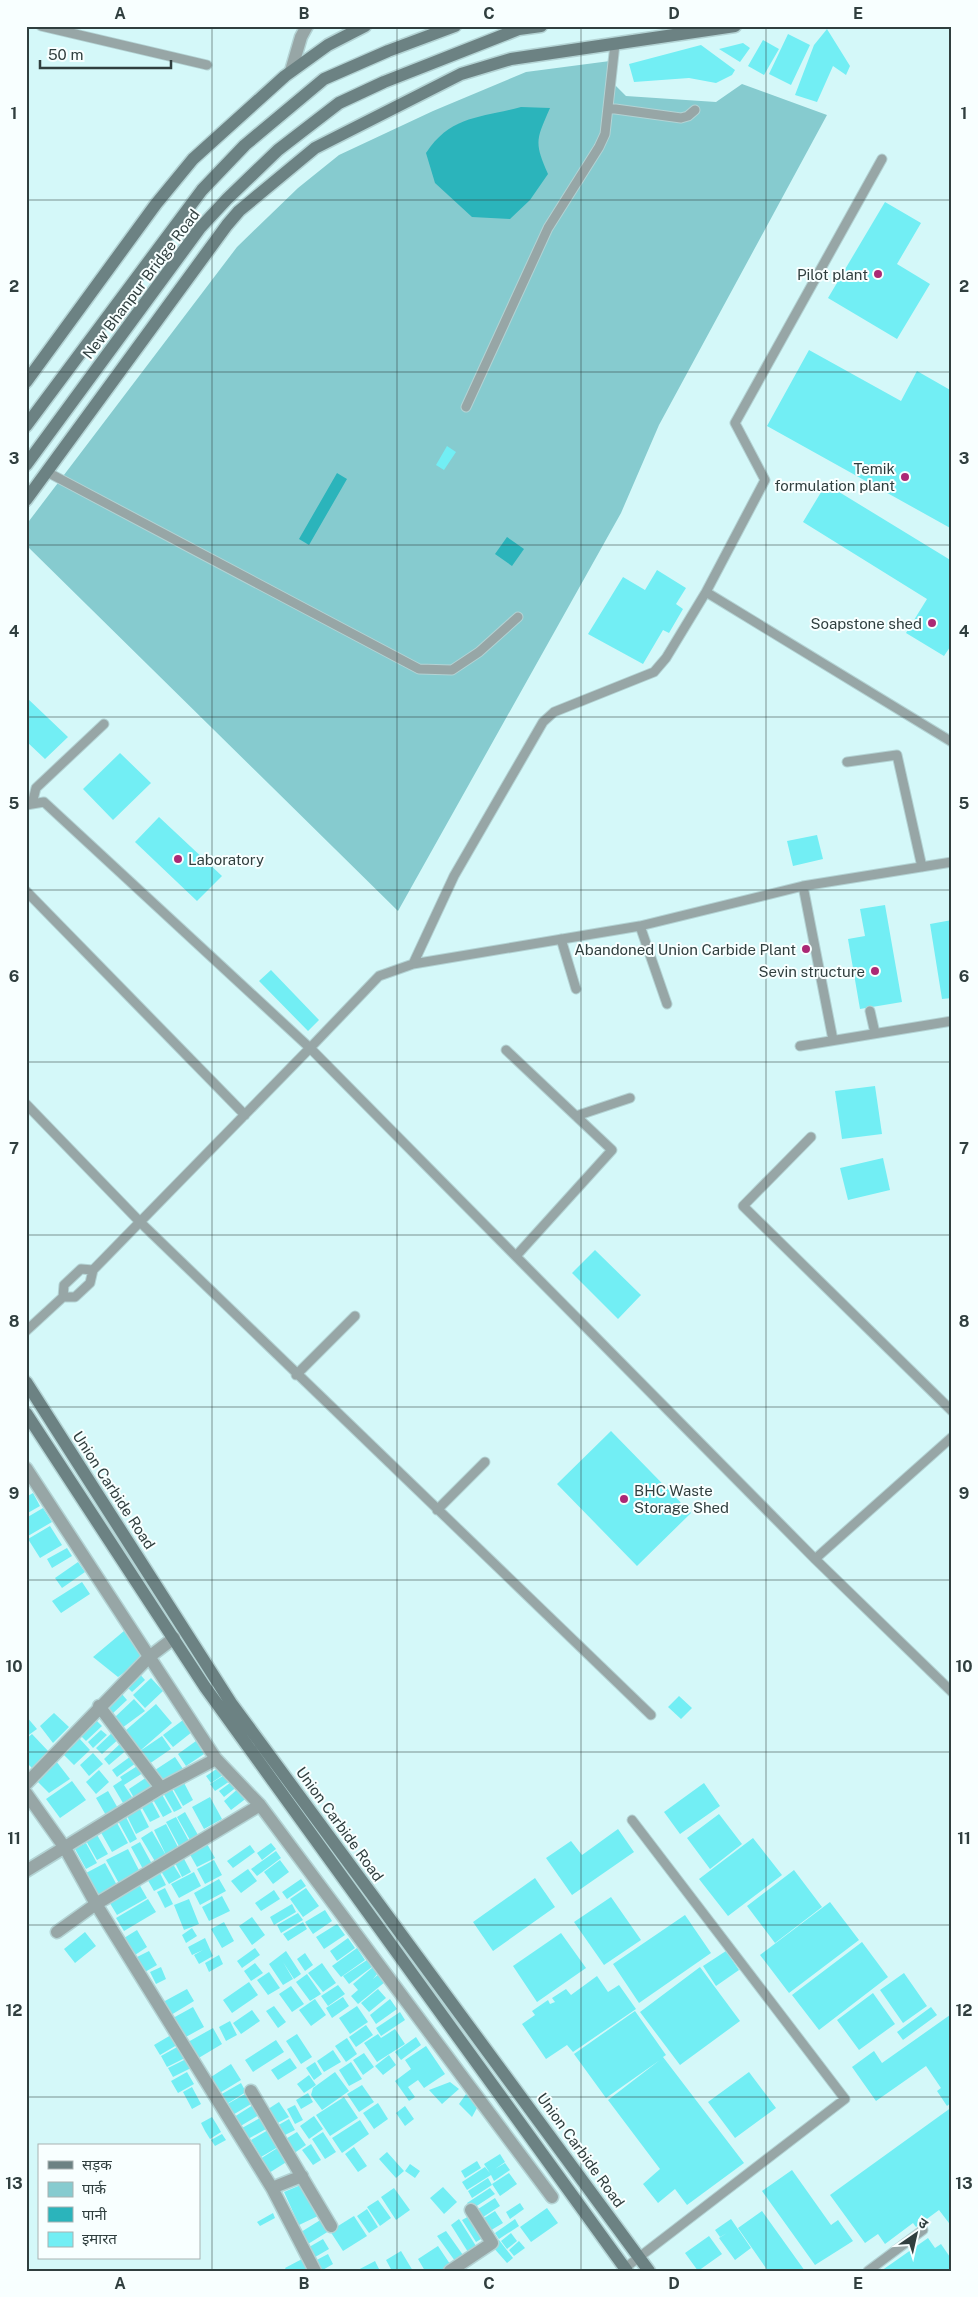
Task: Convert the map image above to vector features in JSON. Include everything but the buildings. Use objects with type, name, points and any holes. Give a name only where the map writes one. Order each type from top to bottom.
[{"type":"street","points":[[291,71],[301,37],[307,26]]},
{"type":"street","points":[[26,382],[156,204],[193,159],[291,71],[328,45],[365,26]]},
{"type":"street","name":"New Bhanpur Bridge Road","points":[[26,426],[202,190],[245,145],[324,79],[388,51],[455,26]]},
{"type":"street","name":"New Bhanpur Bridge Road","points":[[26,465],[200,228],[278,150],[339,103],[384,82],[519,29],[541,26]]},
{"type":"street","points":[[26,500],[227,225],[239,211],[315,148],[432,87],[481,66],[511,59],[735,26]]},
{"type":"street","name":"Union Carbide Road","points":[[26,1382],[231,1703],[649,2271]]},
{"type":"street","name":"Union Carbide Road","points":[[26,1413],[205,1687],[626,2269]]},
{"type":"street","points":[[26,1468],[216,1759],[260,1805],[552,2197]]},
{"type":"street","points":[[26,1784],[149,1656],[174,1638]]},
{"type":"street","points":[[99,1706],[162,1788]]},
{"type":"street","points":[[26,1871],[162,1788],[216,1759]]},
{"type":"street","points":[[26,1793],[66,1848],[96,1904],[272,2188],[315,2271]]},
{"type":"street","points":[[57,1932],[96,1904],[260,1805]]},
{"type":"street","points":[[251,2091],[331,2226]]},
{"type":"street","points":[[272,2188],[302,2176]]},
{"type":"street","points":[[450,2271],[492,2243],[471,2210]]},
{"type":"lane","points":[[41,26],[207,65]]},
{"type":"lane","points":[[466,407],[548,228],[599,147],[605,134],[615,44]]},
{"type":"lane","points":[[608,108],[681,118],[688,116],[696,110]]},
{"type":"lane","points":[[413,964],[454,876],[543,722],[554,712],[654,672],[666,658],[706,592],[765,480],[735,423],[882,159]]},
{"type":"lane","points":[[47,472],[420,669],[452,670],[479,652],[518,617]]},
{"type":"lane","points":[[706,592],[952,742]]},
{"type":"lane","points":[[29,805],[36,788],[104,724]]},
{"type":"lane","points":[[847,762],[897,755],[922,867]]},
{"type":"lane","points":[[29,805],[44,802],[310,1048],[815,1560],[952,1692]]},
{"type":"lane","points":[[26,1331],[63,1297],[75,1296],[90,1283],[93,1270],[141,1223],[379,976],[413,964],[640,926],[803,886],[952,862]]},
{"type":"lane","points":[[803,886],[833,1040]]},
{"type":"lane","points":[[26,891],[245,1115]]},
{"type":"lane","points":[[640,926],[666,1004]]},
{"type":"lane","points":[[562,939],[576,989]]},
{"type":"lane","points":[[870,1011],[874,1033]]},
{"type":"lane","points":[[800,1046],[952,1021]]},
{"type":"lane","points":[[506,1050],[612,1150],[516,1256]]},
{"type":"lane","points":[[576,1116],[630,1098]]},
{"type":"lane","points":[[26,1104],[141,1223],[296,1375],[650,1715]]},
{"type":"lane","points":[[811,1136],[743,1206],[952,1411]]},
{"type":"lane","points":[[63,1297],[64,1285],[81,1269],[93,1270]]},
{"type":"lane","points":[[296,1375],[355,1316]]},
{"type":"lane","points":[[815,1560],[952,1437]]},
{"type":"lane","points":[[437,1510],[485,1462]]},
{"type":"lane","points":[[626,2269],[639,2257],[845,2099],[632,1820]]},
{"type":"lane","points":[[868,2271],[923,2230]]},
{"type":"green space","points":[[610,61],[612,82],[626,96],[716,102],[742,84],[827,115],[659,425],[621,513],[398,911],[26,545],[26,525],[237,247],[298,188],[339,155],[433,111],[526,72]]},
{"type":"water","points":[[521,107],[550,108],[538,141],[540,155],[548,174],[530,200],[510,219],[472,217],[435,183],[426,153],[446,131],[456,125],[480,116]]},
{"type":"water","points":[[337,473],[347,479],[309,545],[299,539]]},
{"type":"water","points":[[507,537],[524,549],[512,566],[495,554]]},
{"type":"place","name":"Pilot plant","points":[[878,274]]},
{"type":"place","name":"Temik formulation plant","points":[[905,477]]},
{"type":"place","name":"Soapstone shed","points":[[932,623]]},
{"type":"place","name":"Laboratory","points":[[178,859]]},
{"type":"place","name":"Abandoned Union Carbide Plant","points":[[806,949]]},
{"type":"place","name":"Sevin structure","points":[[875,971]]},
{"type":"place","name":"BHC Waste Storage Shed","points":[[624,1499]]}]
